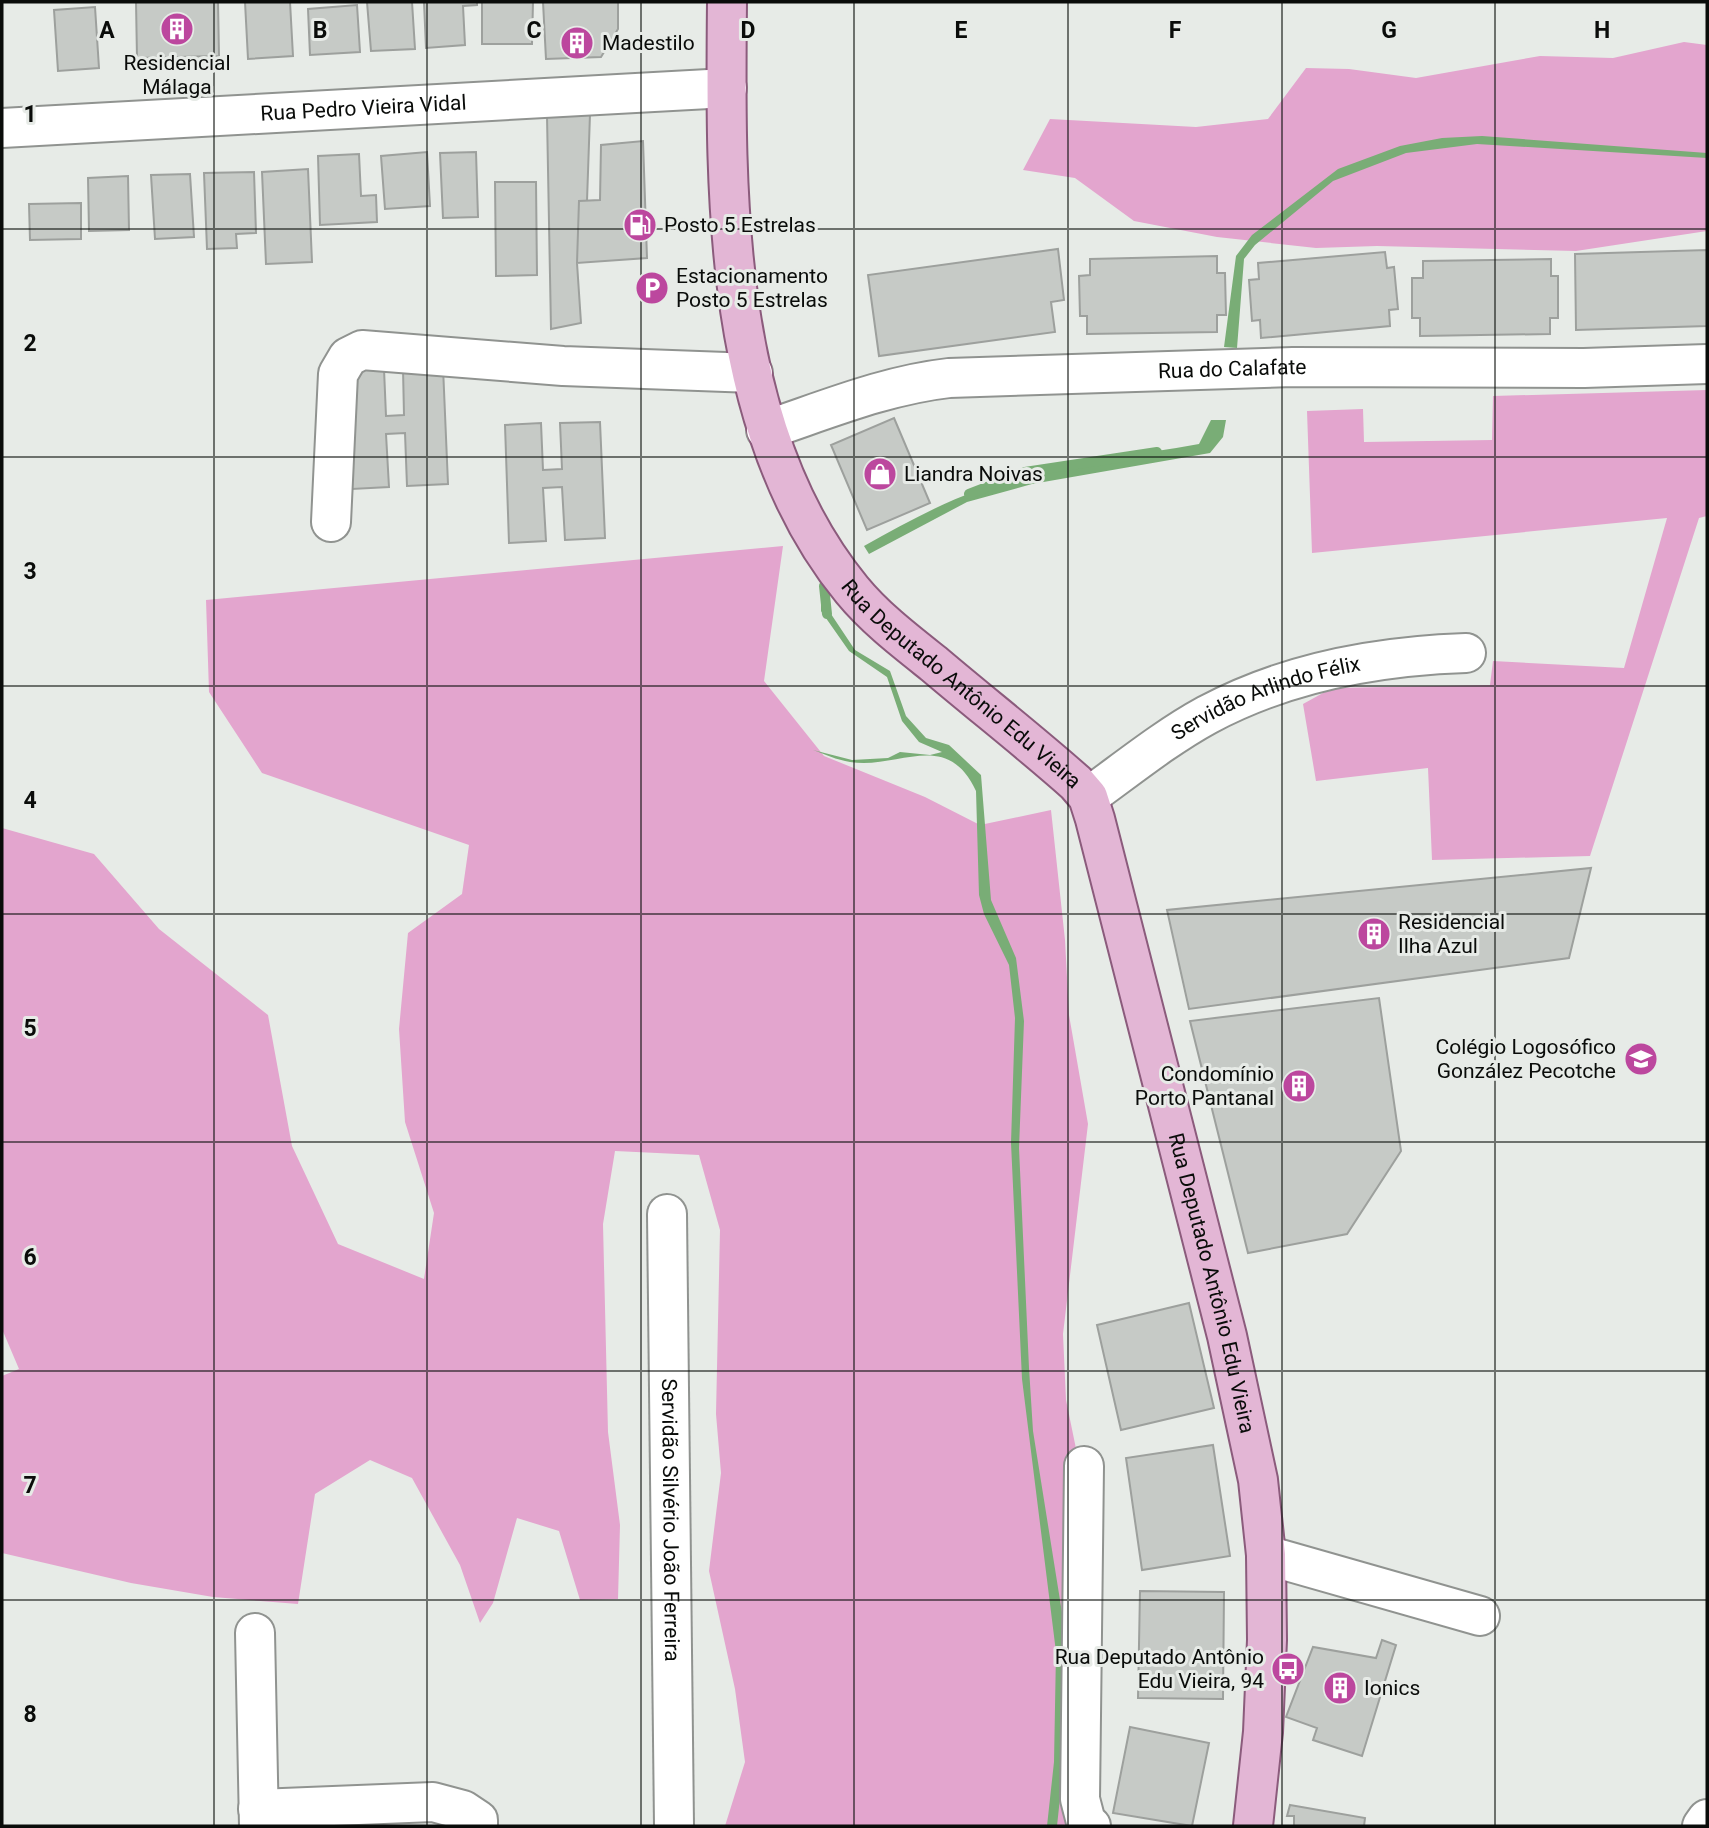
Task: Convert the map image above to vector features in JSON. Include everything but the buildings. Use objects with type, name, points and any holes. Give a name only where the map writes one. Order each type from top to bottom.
[{"type":"main road","name":"Rua Deputado Antônio Edu Vieira","points":[[727,2],[727,88],[734,243],[753,373],[766,430],[784,482],[812,535],[852,591],[886,624],[1058,768],[1088,797],[1247,1416],[1258,1480],[1266,1555],[1264,1732],[1253,1826]]},
{"type":"street","name":"Rua Pedro Vieira Vidal","points":[[2,128],[727,88]]},
{"type":"street","points":[[331,522],[338,374],[348,357],[362,350],[563,366],[753,373]]},
{"type":"street","name":"Rua do Calafate","points":[[766,430],[882,391],[949,378],[1293,367],[1584,368],[1707,364]]},
{"type":"street","name":"Servidão Arlindo Félix","points":[[1088,797],[1200,720],[1275,687],[1359,662],[1404,655],[1466,653]]},
{"type":"street","name":"Servidão Silvério João Ferreira","points":[[667,1214],[674,1826]]},
{"type":"street","points":[[1084,1466],[1080,1799],[1086,1822],[1091,1826]]},
{"type":"street","points":[[1266,1555],[1480,1616]]},
{"type":"street","points":[[255,1633],[258,1818],[433,1802],[463,1810],[478,1820],[478,1826]]},
{"type":"street","points":[[1702,1826],[1707,1819]]},
{"type":"shaded area","points":[[1684,42],[1707,45],[1707,231],[1576,251],[1377,246],[1316,248],[1217,237],[1134,221],[1075,178],[1023,170],[1050,119],[1196,127],[1268,119],[1306,68],[1349,69],[1416,78],[1540,56],[1613,58]]},
{"type":"shaded area","points":[[1482,136],[1707,153],[1707,158],[1477,144],[1406,153],[1333,181],[1255,245],[1244,259],[1237,348],[1224,347],[1236,256],[1252,235],[1338,169],[1400,146],[1442,138]]},
{"type":"shaded area","points":[[1707,390],[1707,516],[1699,518],[1590,856],[1432,860],[1428,768],[1316,781],[1303,704],[1332,688],[1490,685],[1493,661],[1624,668],[1667,518],[1312,553],[1307,411],[1363,409],[1364,442],[1492,440],[1493,396]]},
{"type":"shaded area","points":[[1211,420],[1226,420],[1223,437],[1210,453],[1032,484],[967,502],[869,554],[864,546],[921,515],[1006,481],[1088,462],[1199,444]]},
{"type":"shaded area","points":[[783,546],[764,681],[824,756],[925,797],[980,825],[1051,810],[1065,940],[1069,1015],[1088,1124],[1063,1334],[1066,1400],[1081,1473],[1082,1826],[725,1826],[745,1762],[735,1689],[709,1571],[721,1473],[716,1414],[720,1230],[699,1155],[615,1151],[603,1224],[608,1432],[620,1525],[618,1599],[580,1600],[559,1531],[517,1518],[493,1603],[480,1623],[460,1565],[412,1478],[370,1460],[315,1494],[298,1604],[213,1597],[131,1583],[2,1553],[2,1376],[19,1369],[2,1329],[2,828],[94,854],[159,929],[268,1015],[292,1146],[338,1244],[424,1279],[434,1213],[405,1122],[399,1029],[408,933],[462,894],[469,845],[262,773],[209,692],[206,600]]},
{"type":"shaded area","points":[[821,599],[855,650],[890,671],[906,716],[926,738],[949,745],[981,775],[991,900],[1016,958],[1024,1021],[1019,1148],[1033,1431],[1063,1619],[1067,1733],[1057,1826],[1047,1826],[1054,1762],[1056,1652],[1022,1379],[1011,1143],[1015,1018],[1009,965],[984,914],[979,895],[976,791],[964,772],[951,761],[936,756],[868,763],[845,761],[813,750],[852,760],[888,758],[900,752],[930,755],[942,752],[919,742],[902,721],[887,677],[849,651],[821,611]]},
{"type":"waterway","points":[[969,494],[1025,472],[1157,452]]},
{"type":"waterway","points":[[824,586],[827,614]]},
{"type":"place","name":"Residencial Málaga","points":[[177,29]]},
{"type":"place","name":"Madestilo","points":[[577,43]]},
{"type":"place","name":"Posto 5 Estrelas","points":[[640,225]]},
{"type":"place","name":"Estacionamento Posto 5 Estrelas","points":[[652,288]]},
{"type":"place","name":"Liandra Noivas","points":[[880,474]]},
{"type":"place","name":"Residencial Ilha Azul","points":[[1374,934]]},
{"type":"place","name":"Colégio Logosófico González Pecotche","points":[[1641,1059]]},
{"type":"place","name":"Condomínio Porto Pantanal","points":[[1299,1086]]},
{"type":"place","name":"Rua Deputado Antônio Edu Vieira, 94","points":[[1288,1669]]},
{"type":"place","name":"Ionics","points":[[1340,1688]]}]
